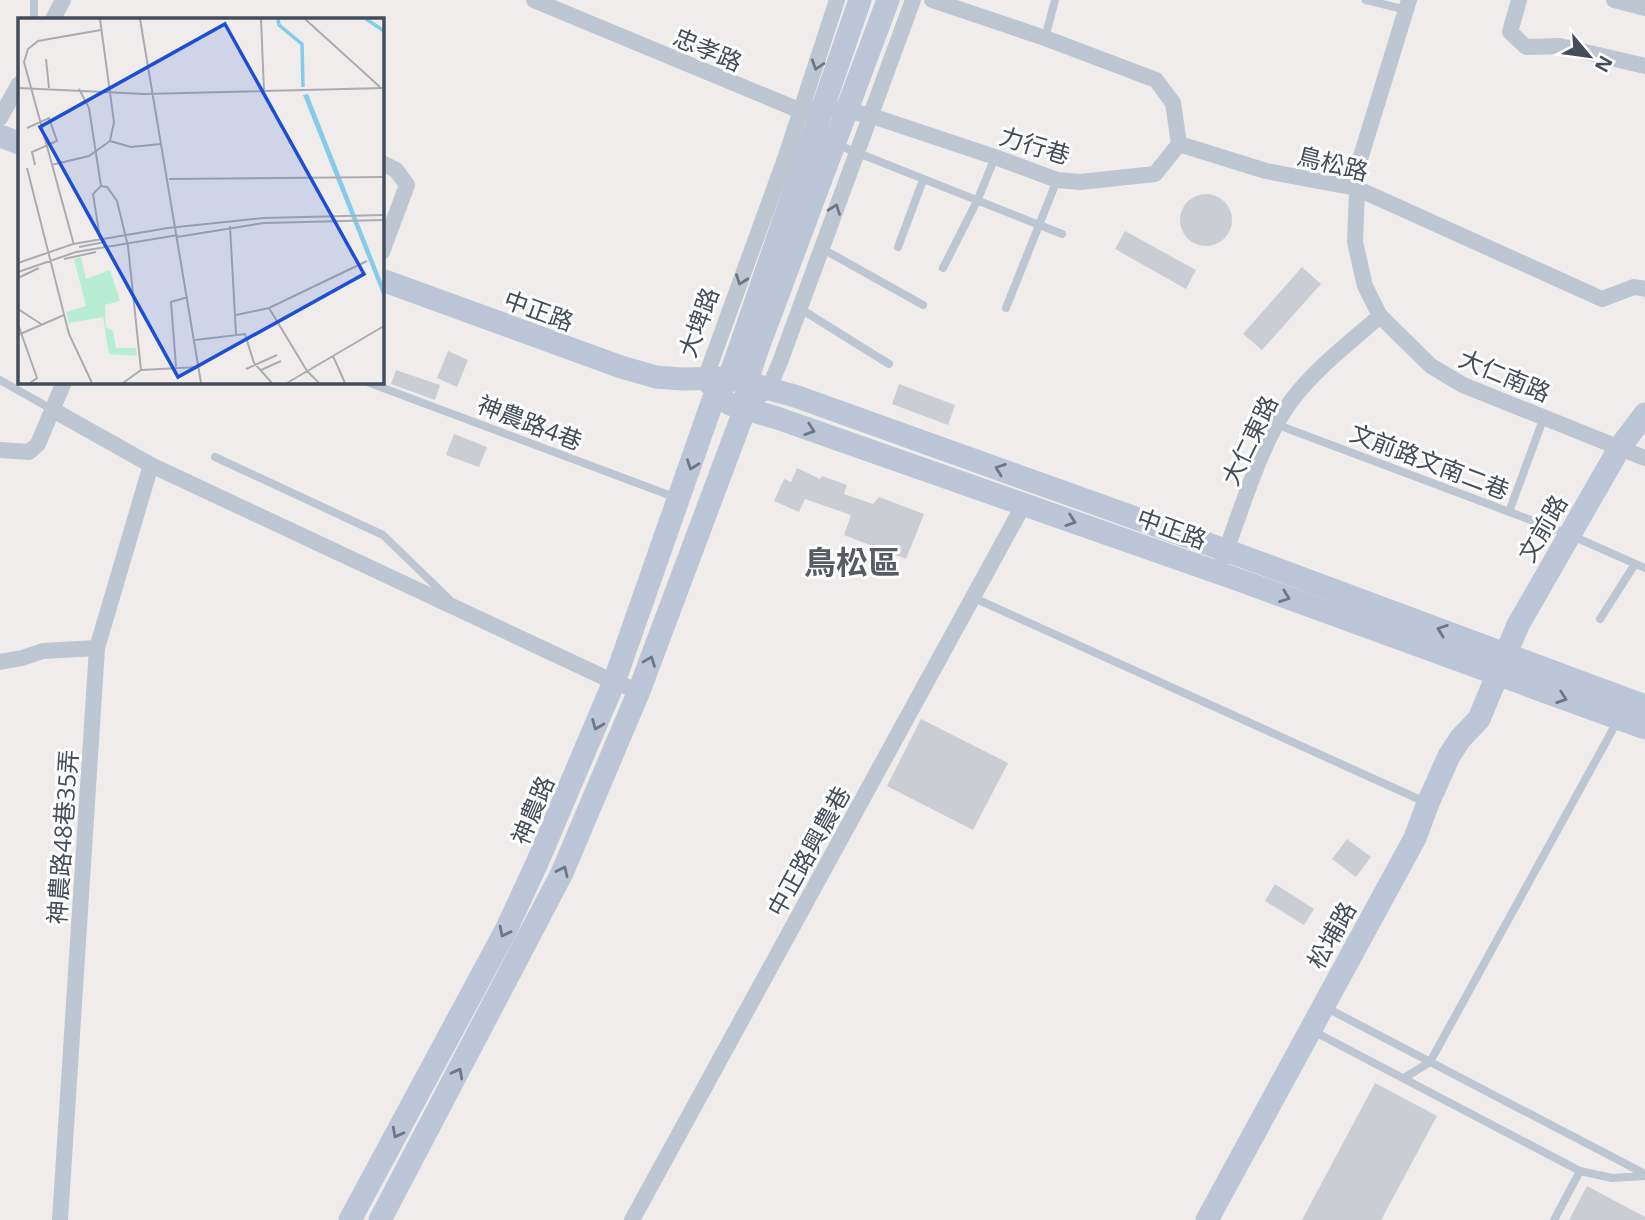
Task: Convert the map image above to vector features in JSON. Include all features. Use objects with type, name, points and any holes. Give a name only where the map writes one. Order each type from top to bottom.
[{"type":"main road","name":"大埤路","points":[[847,111],[860,0]]},
{"type":"main road","name":"大埤路","points":[[745,408],[738,379],[824,139],[847,111],[888,0]]},
{"type":"main road","points":[[0,136],[18,143]]},
{"type":"main road","name":"中正路","points":[[383,280],[621,367],[656,377],[682,379],[745,408],[1217,572],[1645,728]]},
{"type":"main road","name":"大埤路","points":[[709,390],[738,379]]},
{"type":"main road","name":"中正路","points":[[738,379],[1226,550],[1645,706]]},
{"type":"main road","name":"神農路","points":[[350,1220],[506,930],[532,874],[614,682],[680,499],[709,390]]},
{"type":"main road","points":[[380,1220],[562,873],[639,691],[745,408]]},
{"type":"main road","name":"文前路","points":[[1497,676],[1518,625],[1569,534],[1620,447],[1645,414]]},
{"type":"main road","name":"松埔路","points":[[1207,1220],[1415,838],[1449,756],[1460,739],[1479,719],[1497,676]]},
{"type":"main road","points":[[421,1088],[443,1101]]},
{"type":"street","points":[[57,18],[63,0]]},
{"type":"street","name":"忠孝路","points":[[534,0],[801,111]]},
{"type":"street","name":"大埤路","points":[[709,390],[837,0]]},
{"type":"street","name":"大埤路","points":[[745,408],[769,388],[856,152],[847,111],[913,0]]},
{"type":"street","points":[[932,0],[1045,38],[1156,80],[1173,103],[1179,144]]},
{"type":"street","points":[[1519,0],[1510,32],[1526,47],[1560,46],[1645,66]]},
{"type":"street","points":[[1614,0],[1645,8]]},
{"type":"street","name":"大仁南路","points":[[1408,5],[1358,166],[1356,188],[1356,242],[1365,286],[1380,316],[1431,366],[1463,385],[1645,458]]},
{"type":"street","points":[[0,118],[18,86]]},
{"type":"street","points":[[801,111],[847,111]]},
{"type":"street","name":"力行巷","points":[[847,111],[995,157],[1056,180],[1080,182],[1154,174],[1179,144]]},
{"type":"street","name":"鳥松路","points":[[1179,144],[1266,171],[1356,188],[1602,299],[1634,287],[1645,289]]},
{"type":"street","points":[[383,164],[396,170],[407,185],[383,249]]},
{"type":"street","name":"大仁東路","points":[[1217,572],[1269,440],[1290,403],[1318,370],[1380,316]]},
{"type":"street","points":[[0,450],[29,452],[38,444],[64,383]]},
{"type":"street","points":[[53,410],[151,464],[614,682],[639,691]]},
{"type":"street","name":"神農路48巷35弄","points":[[60,1220],[97,648],[151,464]]},
{"type":"street","name":"中正路興農巷","points":[[632,1220],[1024,504]]},
{"type":"street","points":[[0,662],[61,648],[97,648]]},
{"type":"lane","points":[[34,0],[34,18]]},
{"type":"lane","points":[[1045,38],[1055,0]]},
{"type":"lane","points":[[1366,0],[1408,5]]},
{"type":"lane","points":[[801,111],[824,139],[1062,234]]},
{"type":"lane","points":[[943,268],[978,199],[995,157]]},
{"type":"lane","points":[[898,247],[923,180]]},
{"type":"lane","points":[[1006,308],[1056,180]]},
{"type":"lane","points":[[821,248],[923,305]]},
{"type":"lane","points":[[799,308],[889,364]]},
{"type":"lane","points":[[0,380],[53,410]]},
{"type":"lane","name":"神農路4巷","points":[[370,383],[680,499]]},
{"type":"lane","points":[[1509,512],[1544,417]]},
{"type":"lane","name":"文前路文南二巷","points":[[1278,425],[1569,534],[1645,568]]},
{"type":"lane","points":[[215,457],[383,535],[458,609]]},
{"type":"lane","points":[[1600,619],[1635,564]]},
{"type":"lane","points":[[972,597],[1428,803]]},
{"type":"lane","points":[[1404,1077],[1430,1062],[1619,718]]},
{"type":"lane","points":[[1322,1005],[1645,1175]]},
{"type":"lane","points":[[1310,1030],[1580,1171],[1612,1178],[1645,1175]]},
{"type":"lane","points":[[1554,1220],[1580,1171]]},
{"type":"building","points":[[1206,194],[1216,196],[1224,202],[1230,210],[1230,230],[1224,238],[1216,244],[1206,246],[1196,244],[1188,238],[1182,230],[1180,220],[1182,210],[1188,202],[1196,196]]},
{"type":"building","points":[[1125,231],[1196,270],[1186,289],[1115,249]]},
{"type":"building","points":[[1302,267],[1321,284],[1262,350],[1243,334]]},
{"type":"building","points":[[448,351],[468,360],[457,387],[437,378]]},
{"type":"building","points":[[396,370],[440,385],[435,400],[391,384]]},
{"type":"building","points":[[899,384],[955,405],[948,425],[892,404]]},
{"type":"building","points":[[454,434],[487,447],[479,467],[446,455]]},
{"type":"building","points":[[797,468],[820,479],[822,476],[847,485],[844,494],[873,504],[879,497],[924,514],[906,559],[844,535],[851,515],[805,499],[799,512],[774,501],[784,479],[791,482]]},
{"type":"building","points":[[921,719],[1008,763],[973,830],[887,786]]},
{"type":"building","points":[[1347,839],[1371,857],[1356,877],[1332,859]]},
{"type":"building","points":[[1275,884],[1314,909],[1304,925],[1265,901]]},
{"type":"building","points":[[1375,1083],[1437,1116],[1381,1220],[1302,1220]]},
{"type":"building","points":[[1587,1186],[1645,1217],[1645,1220],[1569,1220]]},
{"type":"district","name":"鳥松區","points":[[852,561]]}]
